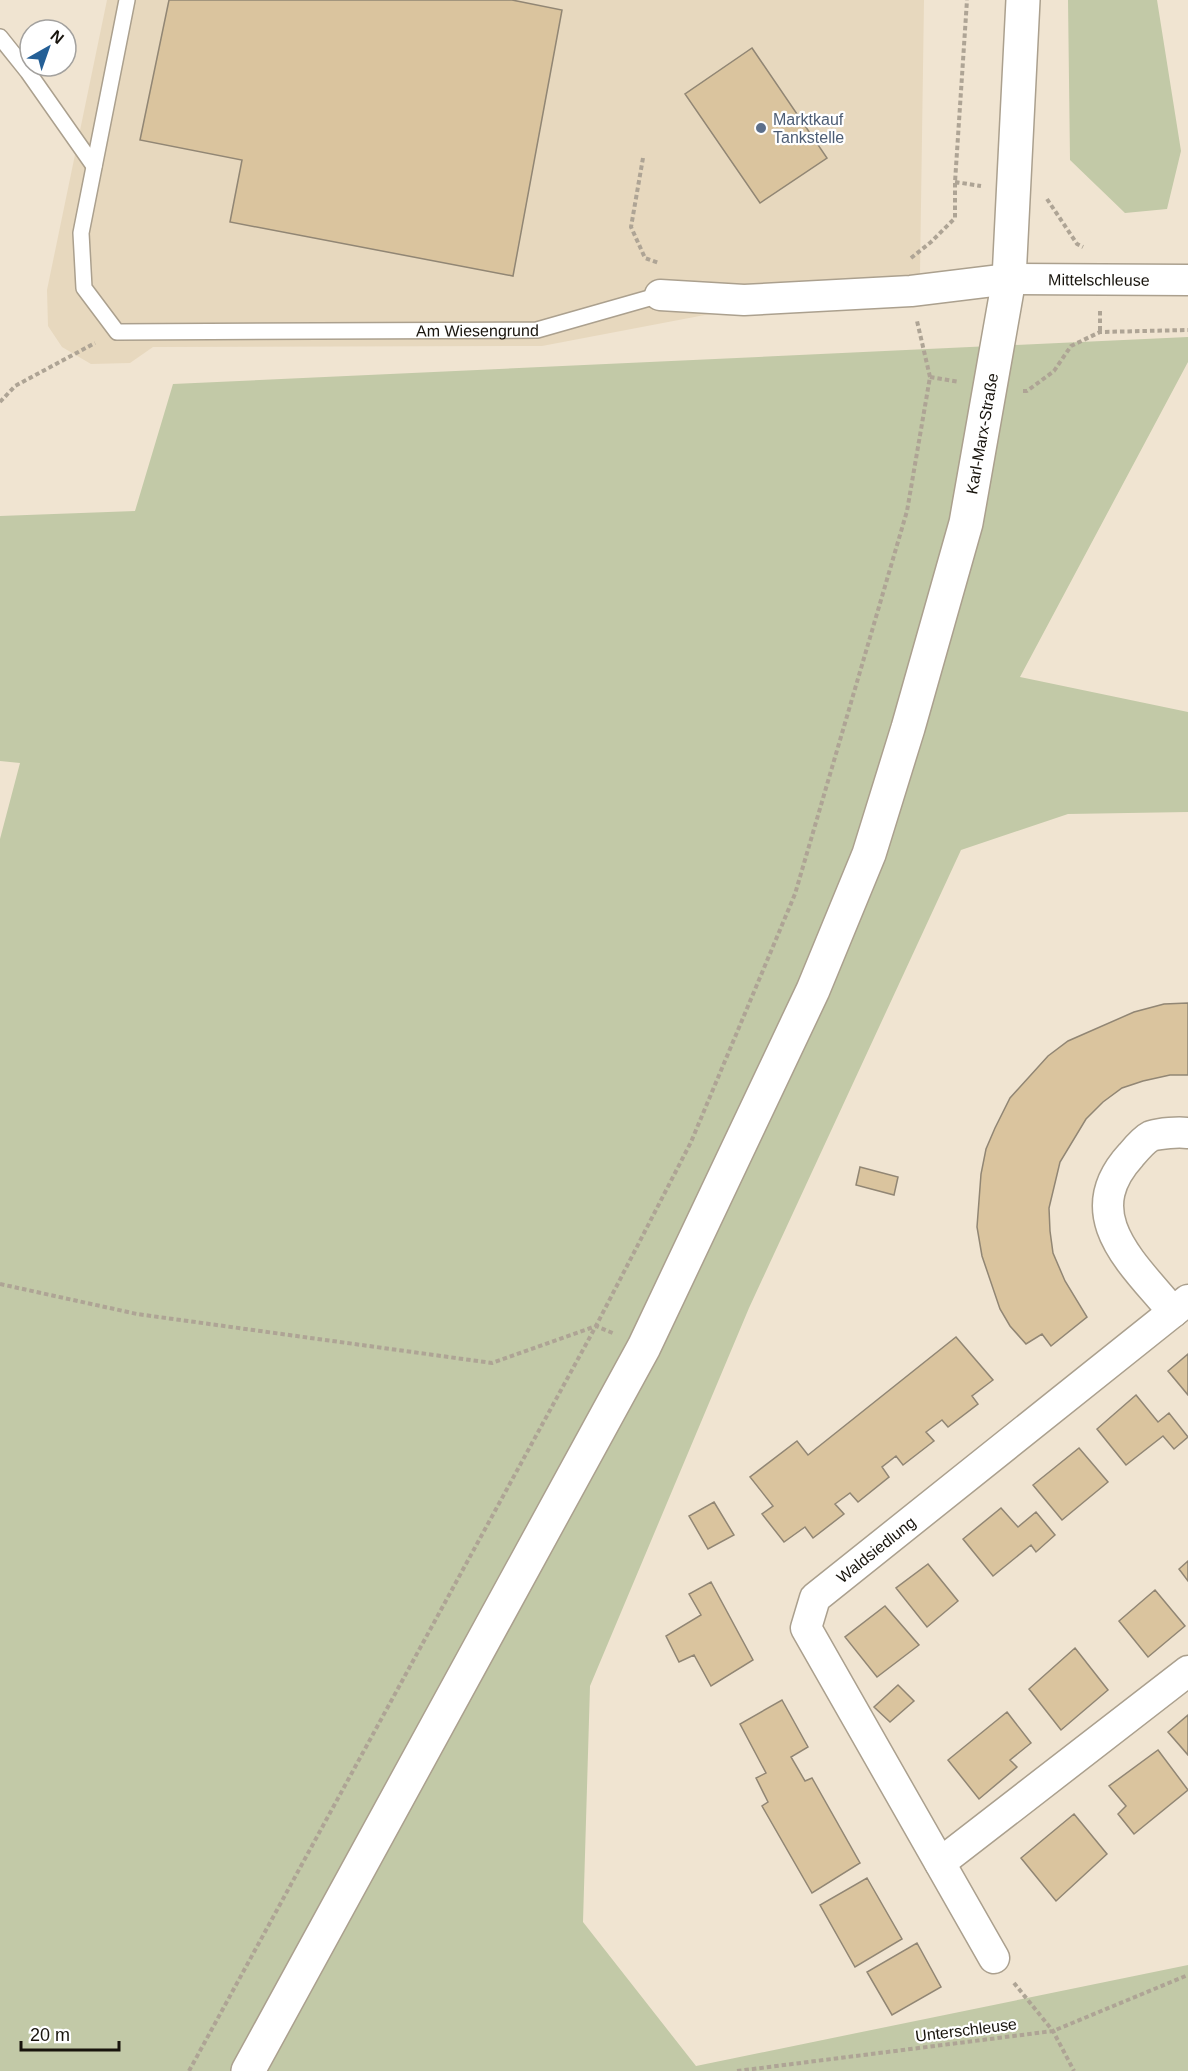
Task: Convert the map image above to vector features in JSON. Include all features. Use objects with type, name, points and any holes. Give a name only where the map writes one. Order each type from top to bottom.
[{"type":"main road","name":"Karl-Marx-Straße","points":[[249,2071],[644,1347],[813,990],[869,854],[908,728],[966,523],[1009,279],[1023,0]]},
{"type":"street","name":"Mittelschleuse","points":[[1009,279],[1188,280]]},
{"type":"street","name":"Am Wiesengrund","points":[[660,295],[744,300],[911,291],[1009,279]]},
{"type":"street","name":"Waldsiedlung","points":[[994,1958],[806,1628],[816,1598],[1180,1306],[1119,1245],[1108,1221],[1107,1201],[1123,1166],[1150,1136],[1188,1133]]},
{"type":"street","points":[[940,1863],[1188,1671]]},
{"type":"lane","points":[[117,332],[84,288],[81,233],[127,0]]},
{"type":"lane","points":[[0,37],[28,72],[94,166]]},
{"type":"lane","name":"Am Wiesengrund","points":[[117,332],[537,330],[660,295]]},
{"type":"path","points":[[901,261],[912,258],[955,218],[955,182],[967,0]]},
{"type":"path","points":[[643,158],[631,227],[645,258],[668,266]]},
{"type":"path","points":[[955,182],[1048,199],[1077,244],[1092,250]]},
{"type":"path","points":[[189,2071],[596,1326],[691,1142],[795,894],[907,511],[930,377],[911,291],[912,258]]},
{"type":"path","points":[[930,377],[990,388],[1027,391],[1054,371],[1071,346],[1100,332],[1188,330]]},
{"type":"path","points":[[0,402],[15,386],[117,332]]},
{"type":"path","points":[[0,1284],[137,1314],[492,1363],[596,1326],[644,1347]]},
{"type":"path","points":[[994,1958],[1053,2031],[1074,2071]]},
{"type":"path","name":"Unterschleuse","points":[[737,2071],[1053,2031],[1188,1975]]},
{"type":"shaded area","points":[[107,0],[924,0],[920,274],[542,346],[153,347],[130,363],[91,364],[62,347],[48,326],[47,290]]},
{"type":"green space","points":[[1068,0],[1157,0],[1181,151],[1167,209],[1125,213],[1070,160]]},
{"type":"green space","points":[[1188,337],[1188,362],[1020,677],[1188,712],[1188,812],[1068,814],[961,850],[749,1308],[590,1686],[583,1922],[696,2066],[1188,1965],[1188,2071],[0,2071],[0,839],[20,763],[0,761],[0,516],[135,511],[173,384]]},
{"type":"building","points":[[169,0],[512,0],[562,10],[513,276],[230,222],[242,160],[140,140]]},
{"type":"building","points":[[752,48],[827,158],[760,203],[685,94]]},
{"type":"building","points":[[1188,1003],[1188,1075],[1170,1075],[1122,1088],[1086,1119],[1060,1162],[1049,1208],[1053,1253],[1065,1281],[1087,1317],[1051,1346],[1042,1334],[1026,1344],[1010,1326],[1000,1309],[982,1256],[977,1227],[981,1174],[986,1149],[995,1128],[1010,1098],[1048,1056],[1068,1041],[1134,1012],[1164,1004]]},
{"type":"building","points":[[860,1167],[898,1177],[894,1195],[856,1185]]},
{"type":"building","points":[[956,1337],[993,1380],[972,1396],[978,1404],[948,1427],[942,1420],[926,1432],[934,1441],[903,1465],[896,1456],[882,1467],[889,1477],[858,1502],[850,1493],[835,1504],[844,1514],[813,1538],[805,1527],[784,1542],[762,1514],[773,1506],[750,1477],[797,1441],[808,1455]]},
{"type":"building","points":[[1188,1354],[1188,1395],[1168,1371]]},
{"type":"building","points":[[1136,1395],[1158,1422],[1169,1413],[1188,1437],[1174,1449],[1163,1436],[1126,1465],[1097,1429]]},
{"type":"building","points":[[1079,1448],[1108,1482],[1062,1520],[1033,1485]]},
{"type":"building","points":[[714,1502],[734,1535],[708,1549],[689,1516]]},
{"type":"building","points":[[1001,1508],[1018,1527],[1036,1512],[1055,1535],[1036,1552],[1031,1545],[993,1576],[963,1539]]},
{"type":"building","points":[[1188,1561],[1188,1581],[1179,1569]]},
{"type":"building","points":[[928,1564],[958,1601],[927,1627],[896,1588]]},
{"type":"building","points":[[711,1582],[753,1660],[711,1686],[694,1655],[679,1662],[666,1636],[701,1615],[689,1594]]},
{"type":"building","points":[[1155,1590],[1185,1626],[1148,1657],[1119,1621]]},
{"type":"building","points":[[885,1606],[919,1645],[877,1677],[845,1637]]},
{"type":"building","points":[[1075,1648],[1108,1690],[1061,1730],[1029,1689]]},
{"type":"building","points":[[898,1685],[914,1701],[890,1722],[874,1707]]},
{"type":"building","points":[[782,1700],[808,1747],[791,1757],[805,1781],[812,1778],[860,1863],[812,1893],[762,1806],[768,1802],[756,1778],[766,1773],[740,1724]]},
{"type":"building","points":[[1007,1712],[1031,1743],[1010,1760],[1017,1767],[979,1799],[948,1760]]},
{"type":"building","points":[[1188,1715],[1188,1755],[1168,1732]]},
{"type":"building","points":[[1158,1750],[1188,1790],[1134,1834],[1118,1814],[1126,1806],[1109,1786]]},
{"type":"building","points":[[1074,1814],[1107,1854],[1056,1901],[1021,1858]]},
{"type":"building","points":[[867,1878],[902,1939],[855,1967],[820,1905]]},
{"type":"building","points":[[917,1943],[941,1987],[892,2015],[867,1972]]},
{"type":"place","name":"Marktkauf Tankstelle","points":[[761,128]]}]
